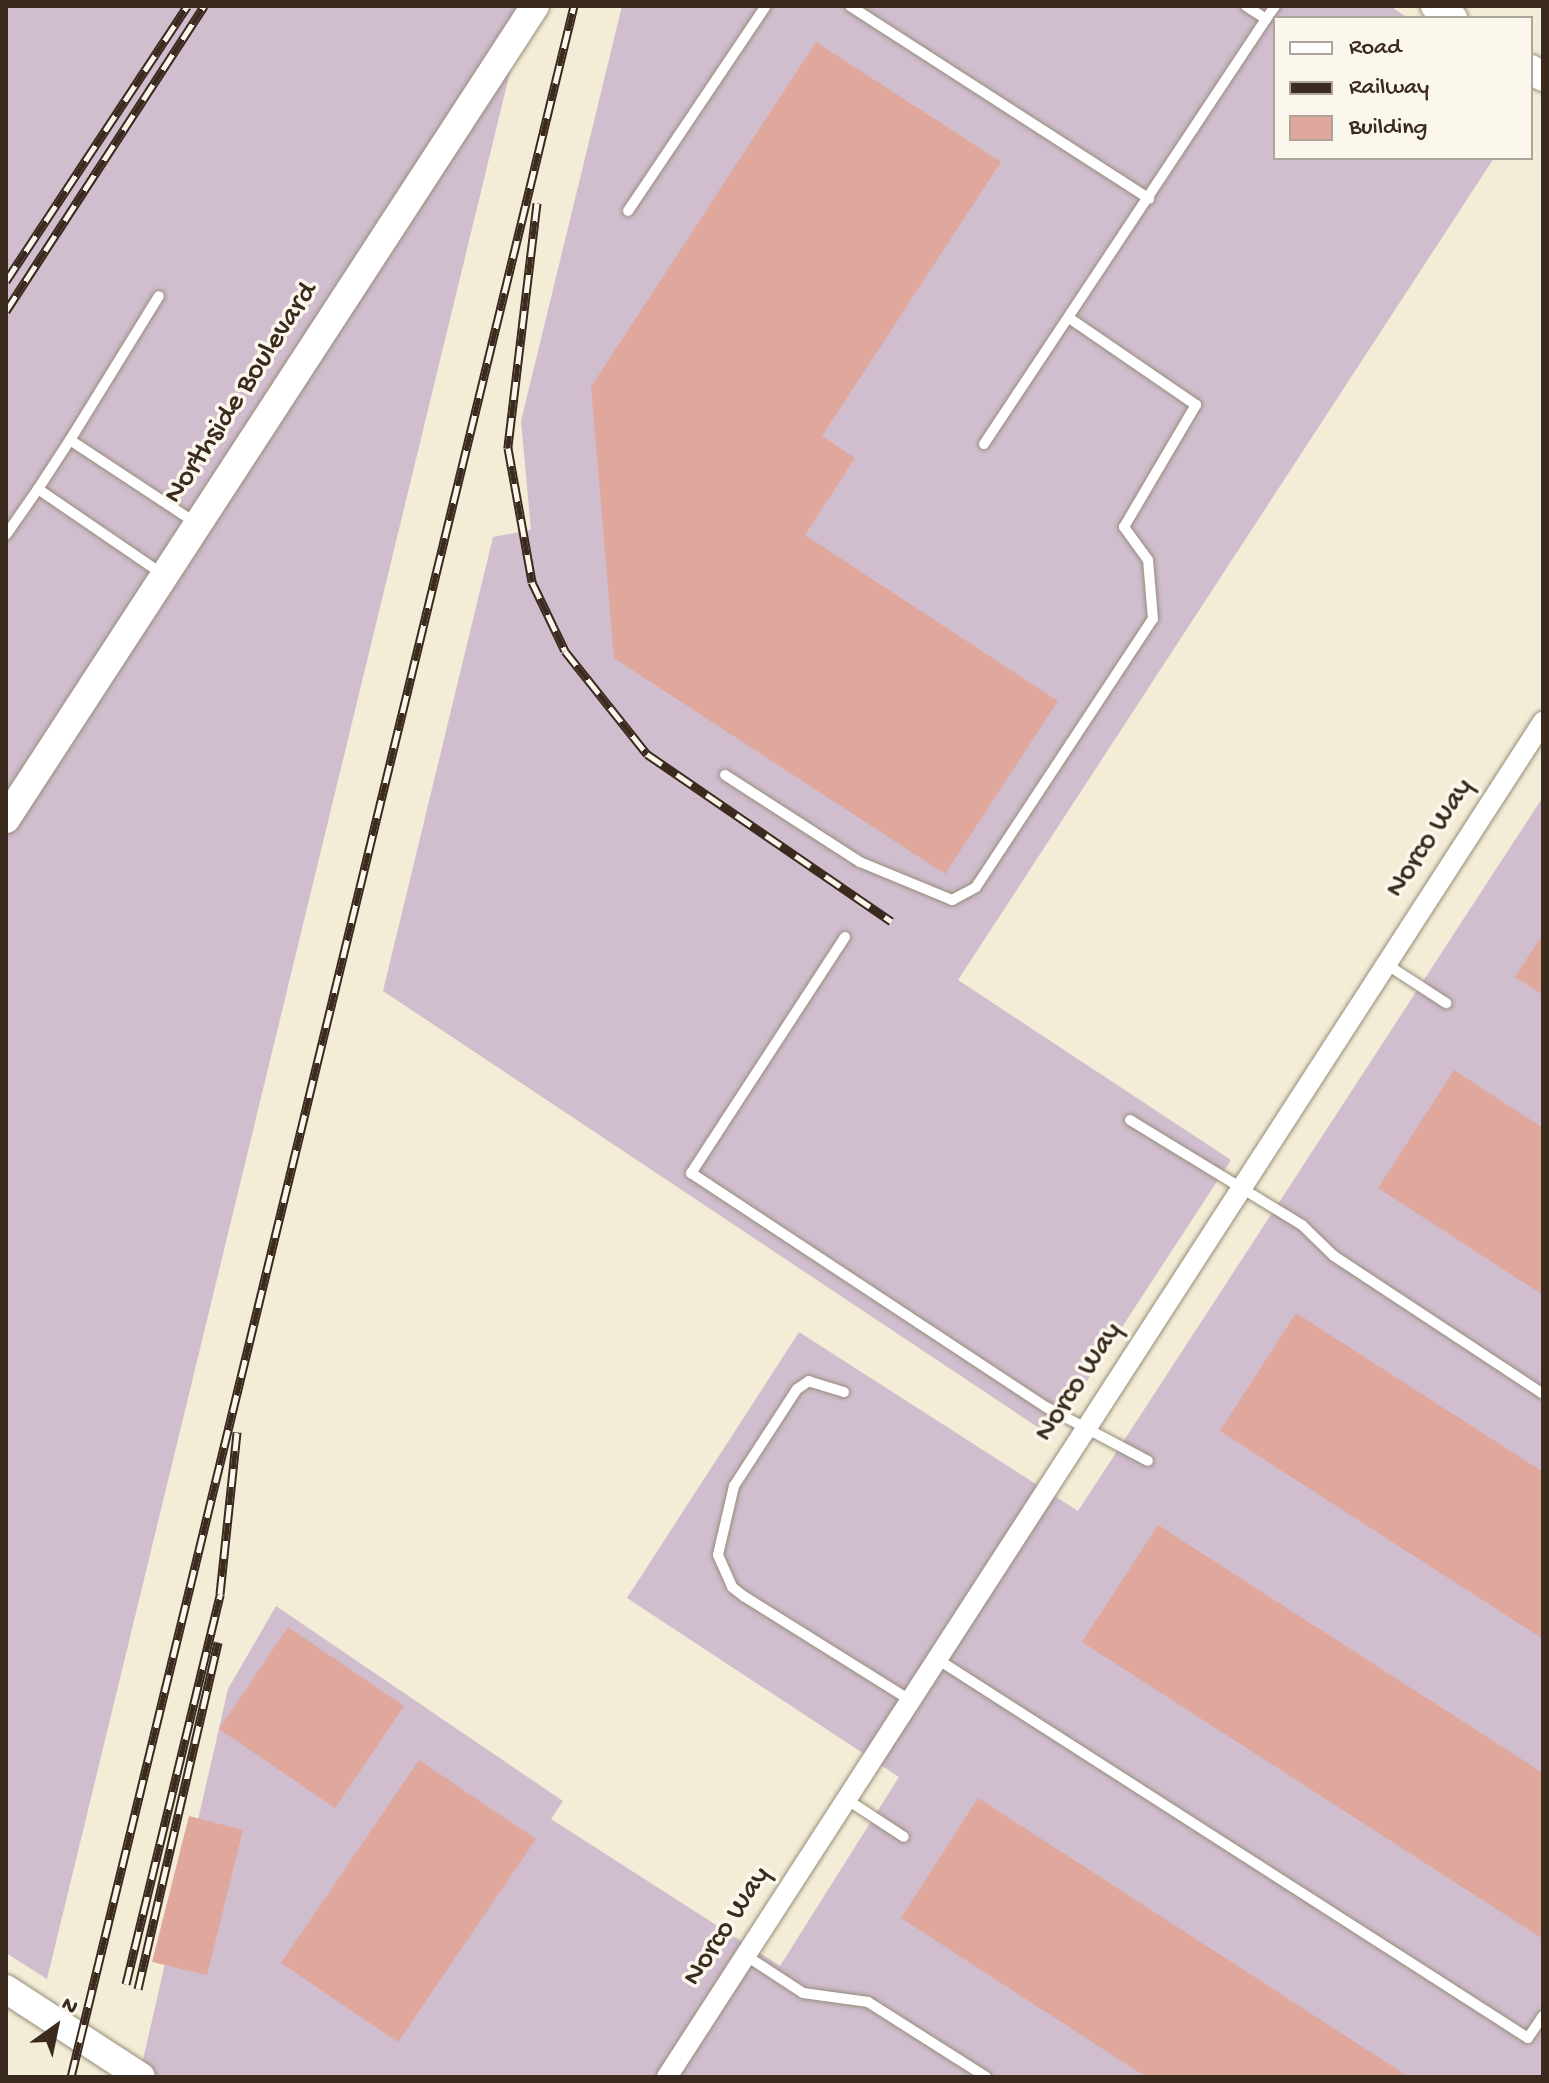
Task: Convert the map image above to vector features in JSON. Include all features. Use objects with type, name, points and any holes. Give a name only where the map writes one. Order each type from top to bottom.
[{"type":"main road","name":"Northside Boulevard","points":[[6,819],[535,6]]},
{"type":"main road","points":[[6,1989],[141,2077]]},
{"type":"street","name":"Norco Way","points":[[667,2077],[1542,726]]},
{"type":"lane","points":[[628,211],[766,6]]},
{"type":"lane","points":[[850,6],[1149,199]]},
{"type":"lane","points":[[1246,6],[1266,19]]},
{"type":"lane","points":[[984,444],[1275,6]]},
{"type":"lane","points":[[6,535],[70,440],[159,296]]},
{"type":"lane","points":[[725,775],[860,862],[952,900],[976,887],[1153,619],[1148,560],[1124,527],[1196,405],[1069,318]]},
{"type":"lane","points":[[70,440],[198,525]]},
{"type":"lane","points":[[38,489],[165,575]]},
{"type":"lane","points":[[845,937],[691,1173],[1048,1408],[1089,1424],[1148,1461]]},
{"type":"lane","points":[[1386,964],[1446,1003]]},
{"type":"lane","points":[[1130,1120],[1242,1186],[1334,1256],[1543,1394]]},
{"type":"lane","points":[[844,1392],[809,1381],[797,1389],[734,1486],[718,1555],[732,1587],[745,1597],[910,1700]]},
{"type":"lane","points":[[937,1659],[1528,2038],[1543,2016]]},
{"type":"lane","points":[[846,1799],[904,1837]]},
{"type":"lane","points":[[745,1955],[803,1993],[868,2002],[986,2077]]},
{"type":"shaded area","points":[[6,6],[526,6],[47,1979],[6,1953]]},
{"type":"shaded area","points":[[622,6],[1390,6],[1405,16],[1273,16],[1273,160],[1493,160],[958,980],[1231,1160],[1051,1436],[383,991],[493,537],[531,530],[521,421]]},
{"type":"shaded area","points":[[1543,797],[1543,2077],[139,2077],[228,1689],[276,1606],[563,1801],[551,1819],[780,1966],[899,1777],[627,1598],[799,1332],[1078,1511]]},
{"type":"building","points":[[816,42],[1001,162],[822,436],[855,458],[805,535],[1058,701],[945,874],[614,658],[591,387]]},
{"type":"building","points":[[1543,934],[1543,995],[1515,977]]},
{"type":"building","points":[[1454,1070],[1543,1128],[1543,1295],[1378,1188]]},
{"type":"building","points":[[1296,1313],[1543,1472],[1543,1639],[1220,1431]]},
{"type":"building","points":[[1158,1525],[1543,1773],[1543,1939],[1082,1642]]},
{"type":"building","points":[[288,1627],[404,1706],[335,1808],[219,1729]]},
{"type":"building","points":[[419,1760],[536,1839],[398,2042],[281,1963]]},
{"type":"building","points":[[978,1798],[1409,2077],[1146,2077],[901,1918]]},
{"type":"building","points":[[189,1816],[243,1830],[207,1975],[152,1962]]},
{"type":"railway","points":[[6,281],[187,6]]},
{"type":"railway","points":[[6,311],[204,6]]},
{"type":"railway","points":[[71,2077],[574,6]]},
{"type":"railway","points":[[537,203],[508,448],[532,582],[565,651],[647,754],[891,921]]},
{"type":"railway","points":[[126,1984],[220,1594],[237,1432]]},
{"type":"railway","points":[[138,1989],[218,1642]]}]
